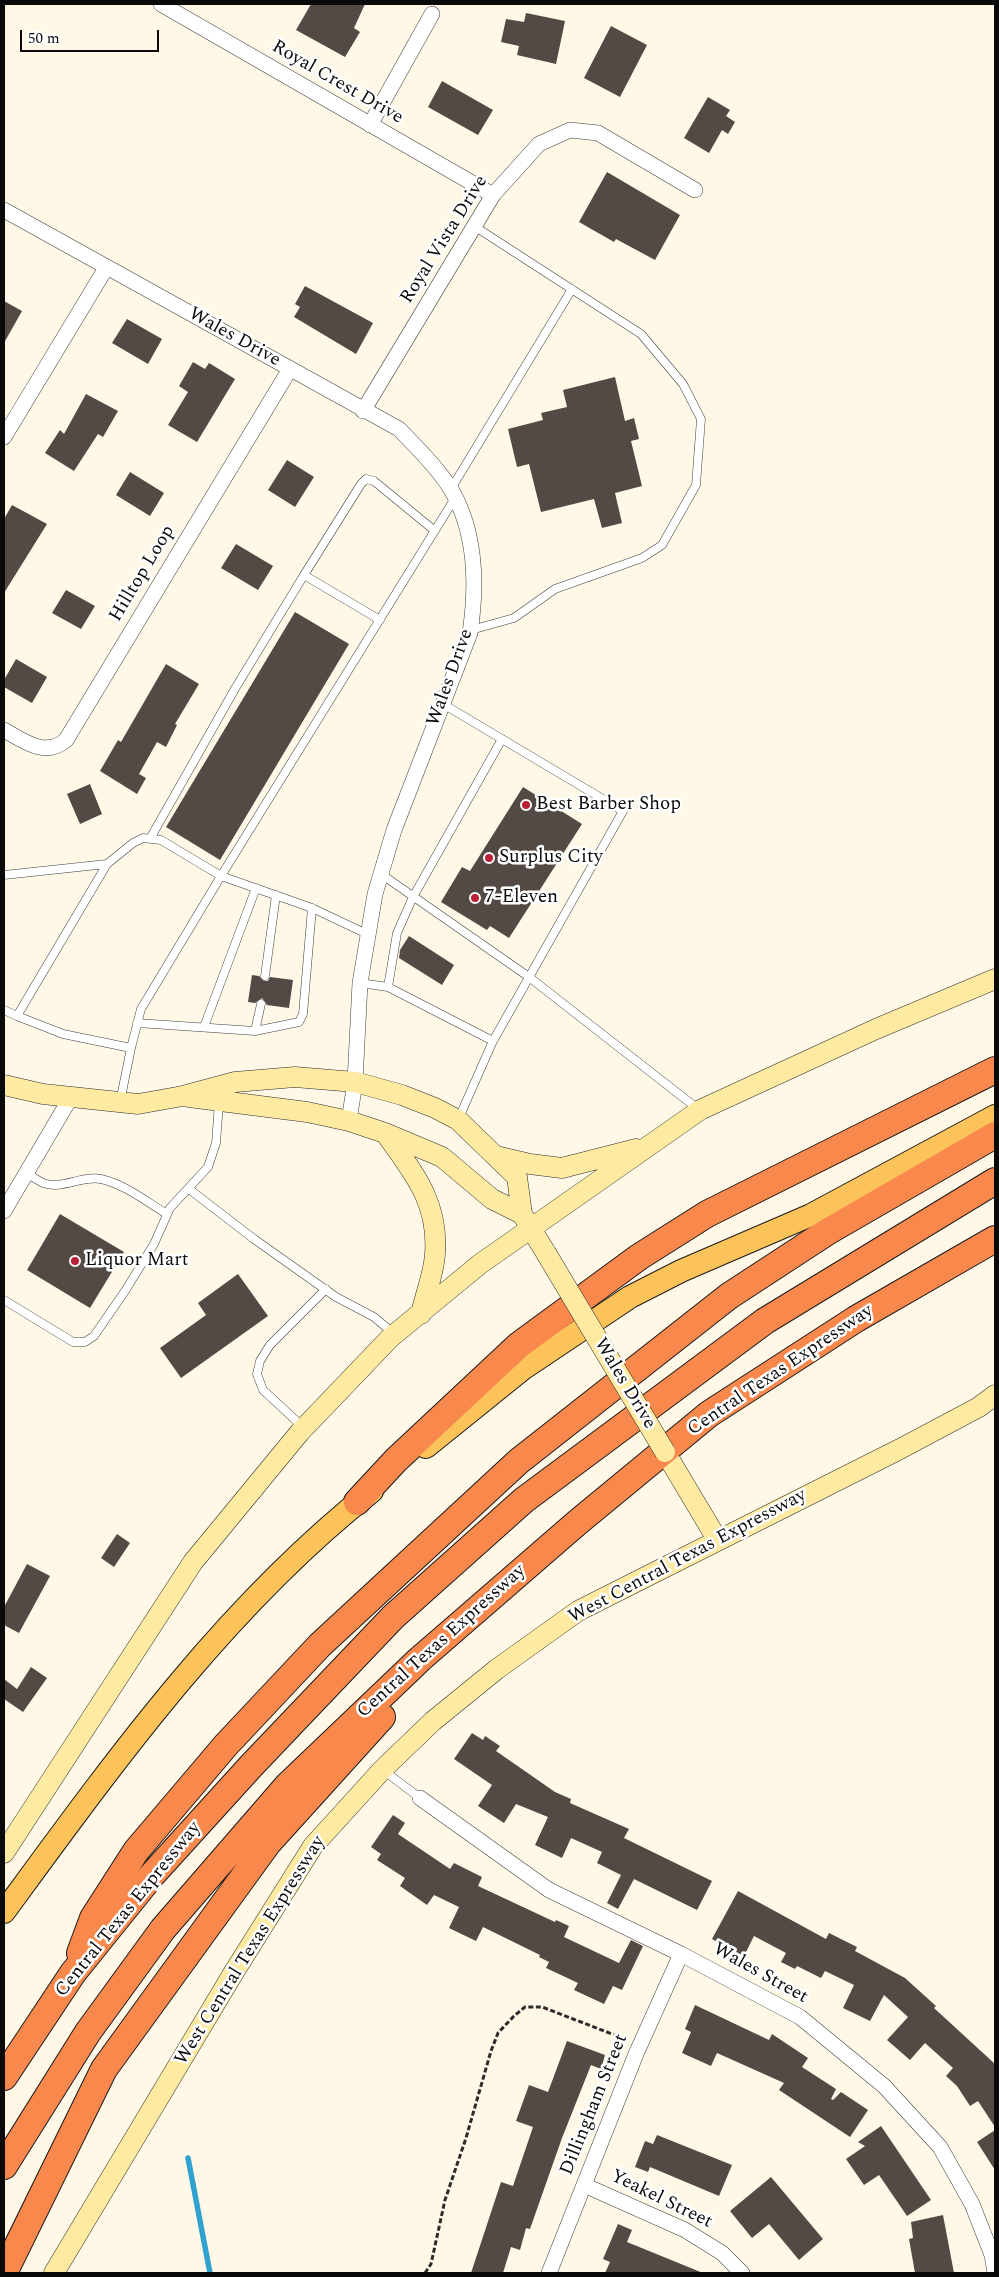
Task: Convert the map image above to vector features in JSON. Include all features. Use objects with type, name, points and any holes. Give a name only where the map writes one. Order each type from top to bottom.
[{"type":"highway","points":[[357,1502],[396,1460],[519,1345],[639,1257],[707,1214],[995,1070]]},
{"type":"highway","points":[[73,1973],[93,1918],[136,1851],[226,1744],[320,1645],[520,1461],[729,1296],[826,1232],[995,1134]]},
{"type":"highway","name":"Central Texas Expressway","points":[[4,2077],[73,1973],[152,1875],[251,1766],[379,1631],[524,1500],[765,1321],[995,1181]]},
{"type":"highway","name":"Central Texas Expressway","points":[[4,2166],[88,2032],[163,1929],[287,1786],[420,1659],[578,1522],[709,1414],[856,1319],[995,1239]]},
{"type":"highway","points":[[4,2273],[104,2069],[268,1844],[482,1605]]},
{"type":"main road","points":[[6,1844],[193,1562],[304,1428],[395,1334],[480,1264],[527,1221],[647,1146],[700,1110],[876,1029],[995,979]]},
{"type":"main road","points":[[4,1085],[43,1094],[138,1104],[183,1096],[235,1082],[295,1077],[355,1082],[402,1095],[435,1108],[458,1120],[517,1177],[527,1221]]},
{"type":"main road","points":[[183,1096],[307,1112],[349,1121],[385,1133],[442,1157],[492,1199],[527,1221]]},
{"type":"main road","points":[[4,1912],[93,1791],[188,1672],[275,1576],[357,1502],[524,1368],[630,1297],[681,1271],[811,1215],[995,1116]]},
{"type":"main road","points":[[385,1133],[422,1185],[434,1216],[436,1254],[421,1314]]},
{"type":"main road","points":[[495,1156],[530,1164],[562,1168],[647,1146]]},
{"type":"main road","name":"Wales Drive","points":[[527,1221],[717,1539]]},
{"type":"main road","name":"West Central Texas Expressway","points":[[54,2273],[234,1972],[314,1846],[383,1770],[434,1721],[497,1669],[578,1611],[980,1407],[995,1395]]},
{"type":"street","name":"Royal Crest Drive","points":[[161,4],[493,195]]},
{"type":"street","points":[[370,125],[432,14]]},
{"type":"street","name":"Royal Vista Drive","points":[[363,411],[493,195],[539,144],[570,130],[598,133],[695,190]]},
{"type":"street","name":"Wales Drive","points":[[4,210],[399,430],[422,454],[453,494],[473,551],[471,630],[394,830],[381,874],[367,934],[360,983],[355,1082],[349,1121]]},
{"type":"street","points":[[4,437],[106,268]]},
{"type":"street","name":"Hilltop Loop","points":[[4,730],[35,747],[43,749],[58,746],[66,740],[290,369]]},
{"type":"street","points":[[4,1211],[71,1097]]},
{"type":"street","name":"Wales Street","points":[[420,1798],[549,1890],[681,1954],[800,2017],[884,2086],[940,2147],[972,2204],[992,2255],[995,2273]]},
{"type":"street","name":"Dillingham Street","points":[[550,2273],[640,2044],[681,1954]]},
{"type":"street","name":"Yeakel Street","points":[[584,2185],[685,2230],[722,2253],[742,2273]]},
{"type":"lane","points":[[471,630],[514,618],[555,589],[642,558],[662,545],[696,485],[701,420],[684,384],[641,334],[474,226]]},
{"type":"lane","points":[[120,1102],[130,1048],[137,1023],[149,994],[435,531],[453,494],[572,289]]},
{"type":"lane","points":[[151,837],[236,687],[361,484],[366,480],[374,481],[435,531]]},
{"type":"lane","points":[[304,575],[380,620]]},
{"type":"lane","points":[[443,704],[623,811],[493,1041],[458,1120]]},
{"type":"lane","points":[[388,987],[397,933],[413,897],[502,739]]},
{"type":"lane","points":[[17,1016],[107,864],[132,843],[143,838],[151,837],[161,840],[221,876],[312,908],[367,934]]},
{"type":"lane","points":[[4,875],[107,864]]},
{"type":"lane","points":[[381,874],[530,977],[700,1110]]},
{"type":"lane","points":[[204,1026],[256,888]]},
{"type":"lane","points":[[265,976],[276,895]]},
{"type":"lane","points":[[137,1023],[204,1026],[255,1031],[299,1022],[303,1014],[312,908]]},
{"type":"lane","points":[[360,983],[388,987],[493,1041]]},
{"type":"lane","points":[[255,1031],[261,1004]]},
{"type":"lane","points":[[4,1010],[63,1034],[130,1048]]},
{"type":"lane","points":[[4,1300],[73,1342],[90,1339],[94,1336],[126,1291],[154,1244],[167,1214],[176,1200],[189,1189],[208,1167],[214,1154],[219,1102]]},
{"type":"lane","points":[[26,1173],[49,1184],[66,1184],[87,1178],[102,1179],[123,1188],[167,1214]]},
{"type":"lane","points":[[189,1189],[254,1239],[326,1290],[374,1317],[395,1334]]},
{"type":"lane","points":[[304,1428],[263,1390],[257,1374],[260,1361],[270,1345],[326,1290]]},
{"type":"lane","points":[[383,1770],[420,1798]]},
{"type":"path","points":[[425,2273],[431,2264],[446,2200],[498,2032],[525,2008],[542,2007],[640,2044]]},
{"type":"building","points":[[311,4],[365,4],[354,28],[360,32],[345,57],[296,30]]},
{"type":"building","points":[[526,13],[565,21],[556,64],[517,55],[519,46],[501,42],[506,19],[524,22]]},
{"type":"building","points":[[611,26],[647,45],[620,97],[584,78]]},
{"type":"building","points":[[442,81],[493,110],[478,135],[428,107]]},
{"type":"building","points":[[708,97],[730,110],[726,116],[735,122],[728,134],[722,130],[709,153],[684,138]]},
{"type":"building","points":[[607,172],[680,215],[655,260],[616,239],[614,242],[579,222]]},
{"type":"building","points":[[305,286],[373,323],[356,354],[294,317],[300,307],[295,304]]},
{"type":"building","points":[[4,301],[22,311],[4,343]]},
{"type":"building","points":[[127,319],[162,339],[148,364],[112,343]]},
{"type":"building","points":[[193,362],[205,369],[209,363],[235,379],[197,442],[168,425],[188,392],[179,386]]},
{"type":"building","points":[[615,377],[625,421],[634,418],[639,439],[631,441],[642,486],[615,493],[622,523],[602,528],[594,499],[541,512],[529,464],[517,467],[508,429],[543,420],[541,413],[567,407],[563,390]]},
{"type":"building","points":[[86,394],[118,411],[103,437],[98,434],[74,471],[45,453],[60,430],[64,434]]},
{"type":"building","points":[[287,460],[314,477],[295,507],[268,490]]},
{"type":"building","points":[[130,472],[164,493],[150,516],[116,495]]},
{"type":"building","points":[[12,505],[47,524],[4,593],[4,519]]},
{"type":"building","points":[[236,544],[273,566],[258,590],[221,568]]},
{"type":"building","points":[[66,590],[95,606],[81,629],[52,613]]},
{"type":"building","points":[[295,612],[349,644],[220,860],[166,827]]},
{"type":"building","points":[[16,659],[47,677],[32,703],[4,687],[4,680]]},
{"type":"building","points":[[166,664],[199,684],[175,724],[177,725],[166,747],[157,742],[139,774],[146,778],[137,794],[100,771],[118,740],[121,742]]},
{"type":"building","points":[[90,784],[102,814],[80,824],[67,794]]},
{"type":"building","points":[[523,787],[582,824],[509,938],[490,926],[487,930],[441,902],[462,867],[470,871]]},
{"type":"building","points":[[409,936],[454,965],[442,985],[399,958],[400,950]]},
{"type":"building","points":[[252,975],[259,976],[264,981],[268,981],[270,977],[293,980],[289,1008],[267,1005],[262,998],[255,1003],[248,1002]]},
{"type":"building","name":"Liquor Mart","points":[[60,1214],[124,1252],[90,1308],[27,1270]]},
{"type":"building","points":[[238,1274],[268,1316],[181,1378],[160,1348],[206,1315],[198,1303]]},
{"type":"building","points":[[117,1534],[130,1543],[114,1567],[101,1558]]},
{"type":"building","points":[[27,1564],[50,1576],[19,1633],[4,1625],[4,1607]]},
{"type":"building","points":[[31,1667],[47,1678],[23,1712],[4,1699],[4,1679],[17,1689]]},
{"type":"building","points":[[472,1733],[483,1740],[485,1736],[500,1746],[496,1751],[555,1792],[571,1799],[570,1803],[629,1829],[624,1838],[712,1881],[697,1910],[634,1879],[618,1909],[607,1903],[621,1875],[597,1863],[602,1852],[571,1838],[562,1858],[535,1845],[548,1817],[516,1804],[504,1823],[478,1806],[492,1785],[454,1759]]},
{"type":"building","points":[[393,1815],[405,1823],[398,1834],[450,1869],[454,1863],[482,1877],[478,1886],[555,1922],[556,1920],[569,1926],[564,1937],[619,1963],[631,1940],[643,1946],[622,1990],[613,1986],[604,2004],[574,1990],[578,1983],[546,1968],[549,1962],[539,1957],[540,1955],[483,1927],[476,1941],[449,1928],[459,1907],[434,1895],[427,1905],[400,1886],[405,1878],[377,1860],[381,1854],[371,1847]]},
{"type":"building","points":[[738,1891],[826,1939],[829,1933],[857,1947],[855,1951],[905,1978],[936,2006],[934,2008],[995,2064],[995,2127],[978,2101],[970,2106],[957,2086],[946,2076],[953,2068],[925,2043],[910,2060],[887,2040],[908,2017],[884,1995],[870,2021],[843,2008],[854,1985],[825,1971],[821,1978],[797,1966],[795,1969],[781,1962],[786,1953],[754,1936],[744,1956],[712,1939]]},
{"type":"building","points":[[695,2005],[769,2040],[772,2034],[808,2058],[802,2067],[836,2089],[831,2099],[833,2100],[841,2092],[868,2110],[850,2137],[779,2090],[784,2083],[717,2053],[711,2066],[682,2053],[691,2032],[685,2029]]},
{"type":"building","points":[[567,2041],[605,2055],[601,2069],[591,2065],[562,2138],[530,2229],[526,2228],[520,2250],[511,2247],[503,2273],[471,2273],[501,2182],[513,2186],[533,2127],[516,2121],[529,2085],[548,2092]]},
{"type":"building","points":[[881,2126],[931,2200],[907,2216],[879,2175],[864,2185],[846,2159],[865,2146],[858,2142]]},
{"type":"building","points":[[995,2130],[995,2170],[977,2142]]},
{"type":"building","points":[[657,2135],[732,2165],[719,2196],[650,2167],[648,2172],[635,2167],[645,2141],[653,2144]]},
{"type":"building","points":[[771,2177],[823,2239],[799,2260],[769,2224],[752,2238],[730,2211]]},
{"type":"building","points":[[943,2215],[954,2273],[915,2273],[909,2239],[913,2238],[911,2222]]},
{"type":"building","points":[[618,2224],[632,2230],[627,2242],[703,2273],[605,2273],[610,2262],[603,2259]]},
{"type":"waterway","points":[[188,2158],[210,2273]]},
{"type":"place","name":"Best Barber Shop","points":[[526,805]]},
{"type":"place","name":"Surplus City","points":[[489,858]]},
{"type":"place","name":"7-Eleven","points":[[475,898]]},
{"type":"place","name":"Liquor Mart","points":[[75,1261]]}]
